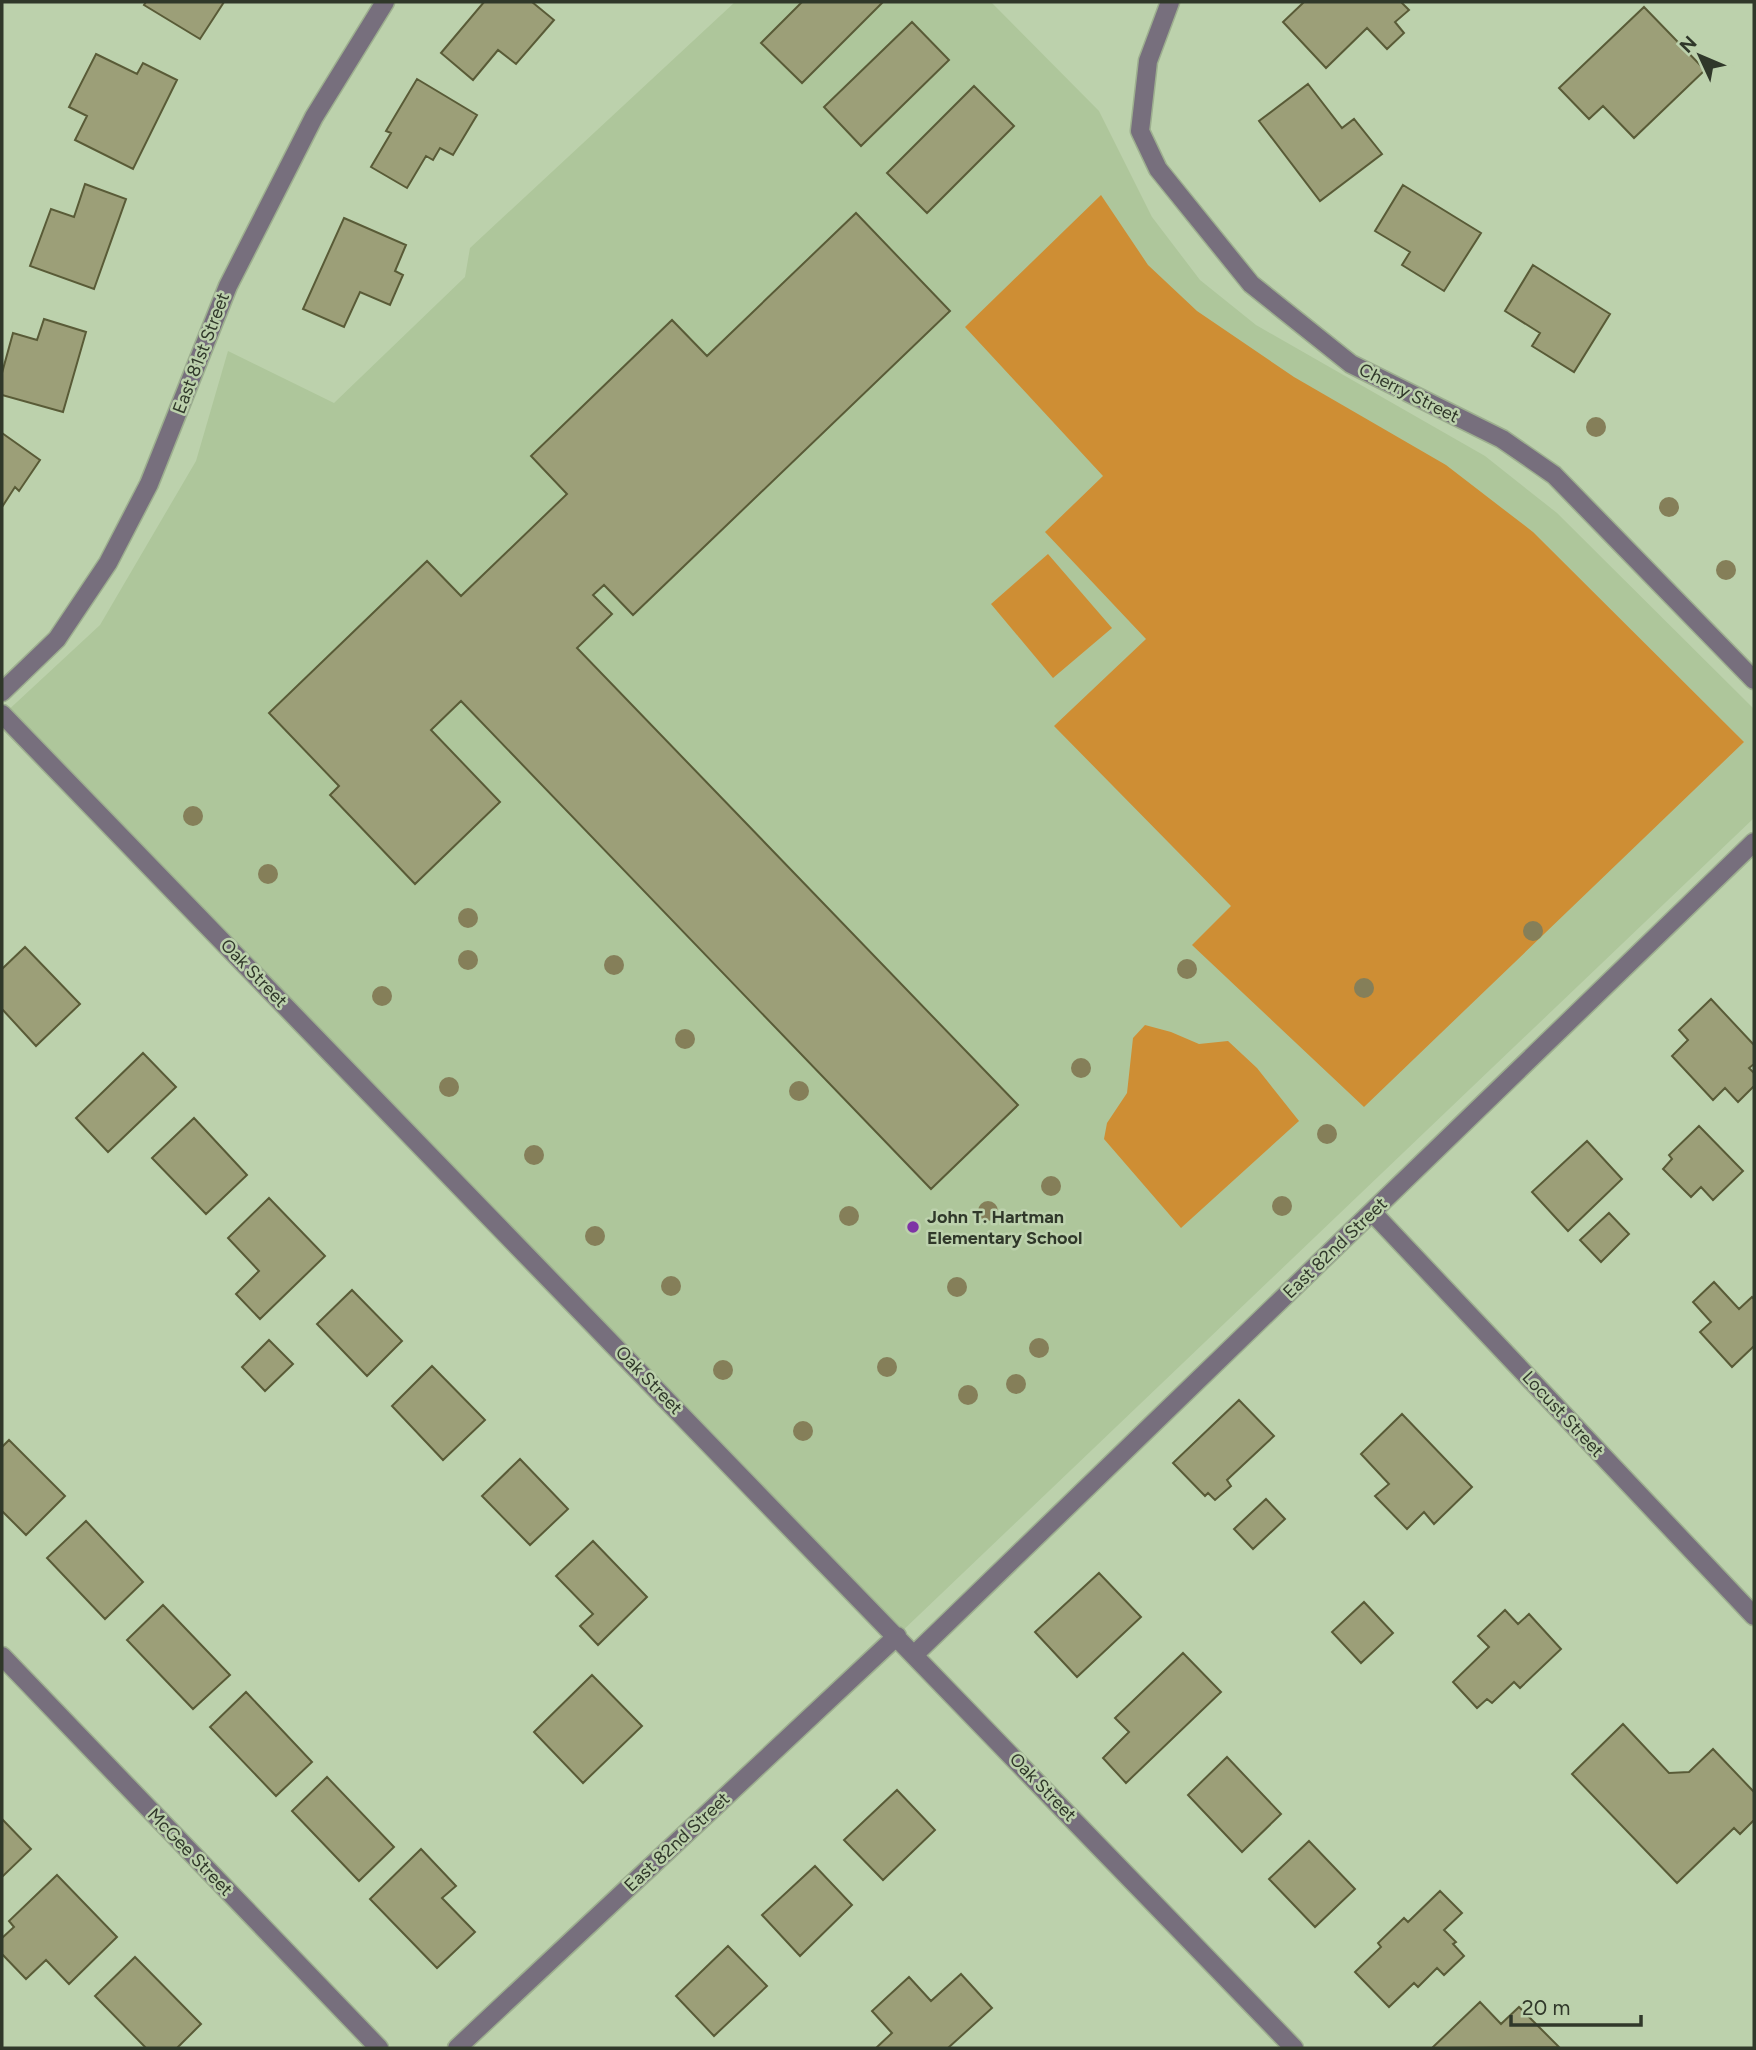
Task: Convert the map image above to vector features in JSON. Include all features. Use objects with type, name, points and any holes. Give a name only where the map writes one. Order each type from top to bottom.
[{"type":"street","name":"East 81st Street","points":[[2,692],[57,639],[108,563],[149,484],[228,286],[314,117],[386,2]]},
{"type":"street","name":"Cherry Street","points":[[1170,2],[1148,61],[1140,131],[1158,169],[1251,284],[1351,364],[1502,439],[1554,475],[1754,680]]},
{"type":"street","name":"Oak Street","points":[[2,714],[1294,2048]]},
{"type":"street","name":"East 82nd Street","points":[[915,1654],[1754,842]]},
{"type":"street","name":"Locust Street","points":[[1372,1212],[1754,1616]]},
{"type":"street","name":"East 82nd Street","points":[[457,2048],[897,1636]]},
{"type":"street","name":"McGee Street","points":[[2,1656],[379,2048]]},
{"type":"shaded area","name":"John T. Hartman Elementary School","points":[[735,2],[991,2],[1099,111],[1152,217],[1200,280],[1256,325],[1485,456],[1557,513],[1754,709],[1754,818],[897,1636],[3,715],[100,625],[196,461],[228,351],[334,403],[465,277],[470,248]]},
{"type":"shaded area","points":[[1101,195],[1148,265],[1197,311],[1294,377],[1446,465],[1533,532],[1744,742],[1364,1107],[1192,945],[1231,906],[1054,726],[1146,639],[1045,532],[1103,476],[965,327]]},
{"type":"shaded area","points":[[1048,554],[1112,628],[1053,678],[991,604]]},
{"type":"shaded area","points":[[1145,1025],[1199,1044],[1228,1041],[1257,1068],[1299,1121],[1181,1228],[1104,1139],[1107,1123],[1127,1093],[1133,1038]]},
{"type":"building","points":[[146,2],[224,2],[200,39],[144,5]]},
{"type":"building","points":[[484,2],[532,2],[554,20],[516,64],[498,50],[473,80],[441,53]]},
{"type":"building","points":[[802,2],[883,2],[802,83],[761,43]]},
{"type":"building","points":[[1304,2],[1401,2],[1409,10],[1395,22],[1404,33],[1387,49],[1367,28],[1326,68],[1283,22]]},
{"type":"building","points":[[1644,7],[1705,70],[1634,138],[1603,106],[1589,119],[1559,88]]},
{"type":"building","points":[[912,22],[949,60],[861,146],[824,107]]},
{"type":"building","points":[[96,54],[137,74],[143,63],[177,80],[133,169],[75,140],[87,116],[69,107]]},
{"type":"building","points":[[417,79],[477,115],[453,155],[440,148],[433,160],[426,156],[407,188],[371,167],[391,133],[386,131]]},
{"type":"building","points":[[1308,84],[1342,128],[1354,119],[1382,154],[1320,201],[1259,121]]},
{"type":"building","points":[[974,86],[1014,126],[927,213],[887,173]]},
{"type":"building","points":[[85,184],[126,199],[94,289],[30,266],[51,209],[74,217]]},
{"type":"building","points":[[1403,185],[1481,233],[1444,291],[1402,265],[1410,252],[1375,231]]},
{"type":"building","name":"John T. Hartman Elementary School","points":[[856,213],[950,311],[633,615],[604,585],[593,595],[612,614],[577,648],[1018,1105],[931,1189],[461,701],[431,730],[500,802],[415,884],[330,795],[339,786],[269,713],[427,561],[461,596],[567,494],[531,456],[672,320],[707,356]]},
{"type":"building","points":[[344,218],[406,245],[395,271],[403,275],[390,305],[360,292],[344,327],[303,309]]},
{"type":"building","points":[[1533,265],[1610,314],[1574,372],[1532,346],[1540,333],[1505,311]]},
{"type":"building","points":[[44,319],[86,332],[63,412],[2,395],[2,373],[13,333],[37,340]]},
{"type":"building","points":[[2,433],[40,460],[19,491],[15,487],[2,507]]},
{"type":"building","points":[[25,947],[80,1004],[36,1046],[2,1009],[2,969]]},
{"type":"building","points":[[1711,999],[1754,1045],[1754,1064],[1749,1068],[1754,1073],[1754,1086],[1738,1102],[1725,1088],[1713,1100],[1672,1056],[1688,1040],[1679,1030]]},
{"type":"building","points":[[143,1053],[176,1087],[108,1152],[76,1118]]},
{"type":"building","points":[[194,1118],[247,1175],[206,1214],[152,1158]]},
{"type":"building","points":[[1699,1126],[1743,1171],[1713,1200],[1701,1187],[1691,1197],[1663,1169],[1672,1159],[1669,1155]]},
{"type":"building","points":[[1587,1141],[1622,1179],[1568,1231],[1532,1192]]},
{"type":"building","points":[[269,1198],[325,1256],[260,1319],[236,1294],[259,1271],[228,1238]]},
{"type":"building","points":[[1609,1213],[1629,1234],[1601,1262],[1580,1240]]},
{"type":"building","points":[[1714,1282],[1739,1309],[1752,1297],[1754,1299],[1754,1346],[1732,1367],[1700,1332],[1711,1322],[1693,1302]]},
{"type":"building","points":[[352,1290],[402,1341],[367,1376],[317,1324]]},
{"type":"building","points":[[269,1340],[293,1364],[265,1391],[242,1367]]},
{"type":"building","points":[[432,1366],[485,1420],[443,1460],[392,1406]]},
{"type":"building","points":[[1239,1400],[1274,1436],[1227,1480],[1231,1486],[1215,1500],[1208,1493],[1205,1496],[1173,1463]]},
{"type":"building","points":[[1402,1414],[1472,1487],[1434,1524],[1424,1512],[1407,1529],[1375,1496],[1389,1484],[1361,1454]]},
{"type":"building","points":[[9,1440],[65,1496],[26,1535],[2,1511],[2,1447]]},
{"type":"building","points":[[520,1459],[568,1509],[530,1545],[482,1496]]},
{"type":"building","points":[[1266,1499],[1285,1519],[1253,1549],[1234,1529]]},
{"type":"building","points":[[86,1521],[143,1582],[105,1619],[47,1558]]},
{"type":"building","points":[[593,1541],[647,1597],[598,1645],[580,1626],[593,1614],[556,1576]]},
{"type":"building","points":[[1099,1573],[1141,1617],[1077,1677],[1035,1632]]},
{"type":"building","points":[[1364,1602],[1393,1633],[1361,1663],[1332,1632]]},
{"type":"building","points":[[163,1605],[230,1675],[193,1709],[127,1640]]},
{"type":"building","points":[[1505,1610],[1518,1624],[1529,1614],[1561,1649],[1520,1688],[1514,1682],[1492,1703],[1487,1699],[1477,1708],[1453,1682],[1489,1647],[1478,1636]]},
{"type":"building","points":[[1183,1653],[1221,1692],[1126,1783],[1103,1758],[1129,1732],[1115,1718]]},
{"type":"building","points":[[592,1675],[642,1726],[583,1783],[534,1732]]},
{"type":"building","points":[[246,1692],[312,1762],[276,1796],[210,1727]]},
{"type":"building","points":[[1623,1724],[1669,1773],[1689,1772],[1713,1749],[1754,1792],[1754,1820],[1740,1834],[1734,1828],[1677,1883],[1572,1774]]},
{"type":"building","points":[[1227,1757],[1281,1814],[1242,1852],[1188,1795]]},
{"type":"building","points":[[327,1777],[394,1847],[359,1881],[292,1811]]},
{"type":"building","points":[[897,1790],[935,1830],[883,1880],[844,1840]]},
{"type":"building","points":[[2,1819],[31,1849],[2,1877]]},
{"type":"building","points":[[1309,1841],[1355,1889],[1315,1927],[1269,1879]]},
{"type":"building","points":[[421,1849],[456,1886],[442,1898],[475,1932],[437,1968],[370,1899]]},
{"type":"building","points":[[815,1866],[852,1905],[800,1956],[762,1915]]},
{"type":"building","points":[[57,1875],[117,1937],[69,1984],[46,1960],[26,1979],[2,1954],[2,1938],[14,1927],[9,1921]]},
{"type":"building","points":[[1440,1891],[1462,1913],[1444,1930],[1456,1942],[1453,1944],[1464,1956],[1444,1975],[1437,1968],[1418,1987],[1414,1983],[1389,2007],[1355,1972],[1381,1947],[1378,1943],[1404,1918],[1408,1922]]},
{"type":"building","points":[[728,1946],[767,1986],[714,2036],[676,1996]]},
{"type":"building","points":[[135,1957],[201,2024],[177,2048],[146,2048],[95,1996]]},
{"type":"building","points":[[961,1974],[992,2008],[948,2048],[876,2048],[892,2033],[872,2011],[909,1977],[931,2001]]},
{"type":"building","points":[[1480,2002],[1501,2024],[1519,2007],[1559,2047],[1432,2048]]},
{"type":"place","name":"John T. Hartman Elementary School","points":[[913,1227]]}]
